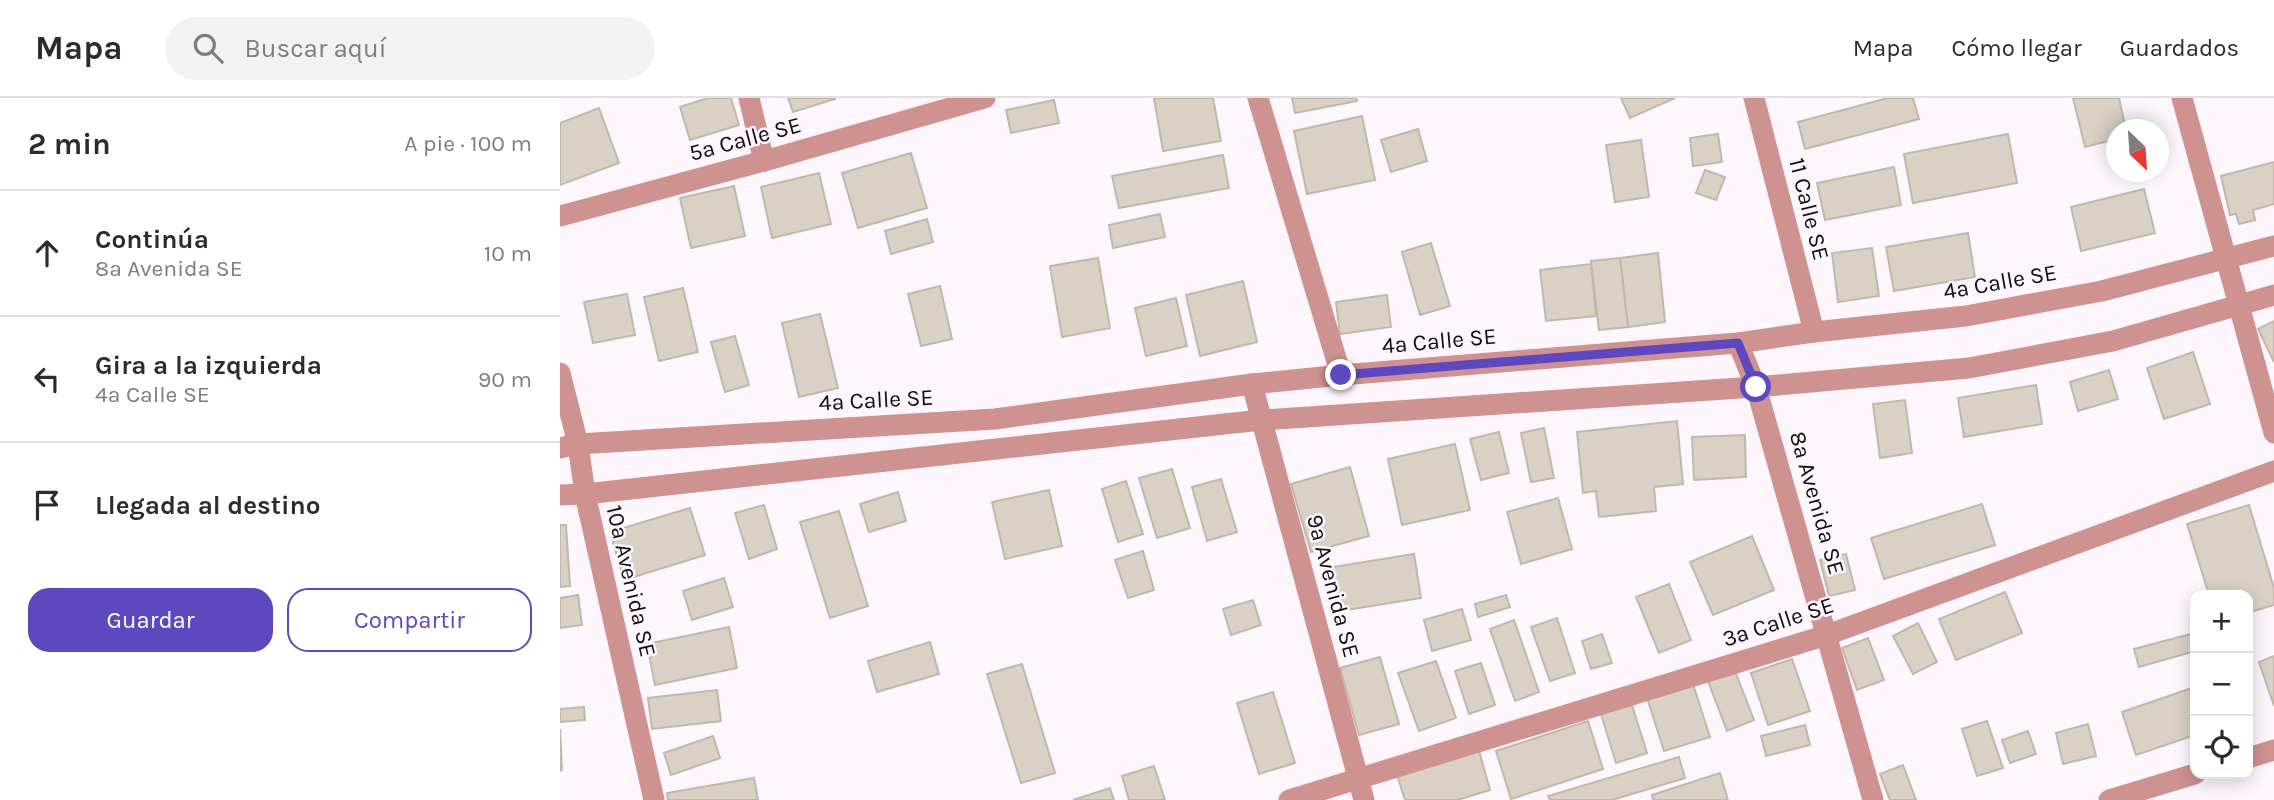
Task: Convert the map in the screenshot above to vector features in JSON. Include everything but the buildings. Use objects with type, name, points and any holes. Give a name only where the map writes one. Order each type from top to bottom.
[{"type":"street","points":[[749,98],[764,161]]},
{"type":"street","name":"5a Calle SE","points":[[560,216],[985,98]]},
{"type":"street","points":[[1258,98],[1341,375]]},
{"type":"street","name":"11 Calle SE","points":[[1754,98],[1814,332]]},
{"type":"street","points":[[2182,98],[2274,433]]},
{"type":"street","name":"4a Calle SE","points":[[569,446],[995,419],[1252,384],[1738,343],[1966,316],[2102,291],[2274,246]]},
{"type":"street","points":[[560,495],[1261,420],[1756,387],[1969,368],[2113,341],[2274,295]]},
{"type":"street","name":"8a Avenida SE","points":[[1738,343],[1756,387],[1874,800]]},
{"type":"street","name":"10a Avenida SE","points":[[560,373],[569,446],[585,494],[653,800]]},
{"type":"street","name":"9a Avenida SE","points":[[1252,384],[1364,800]]},
{"type":"street","name":"3a Calle SE","points":[[1289,800],[1827,635],[2274,471]]},
{"type":"street","points":[[2253,756],[2274,750]]},
{"type":"street","points":[[2109,800],[2190,776]]},
{"type":"route","points":[[1341,375],[1738,343],[1756,387]]}]
